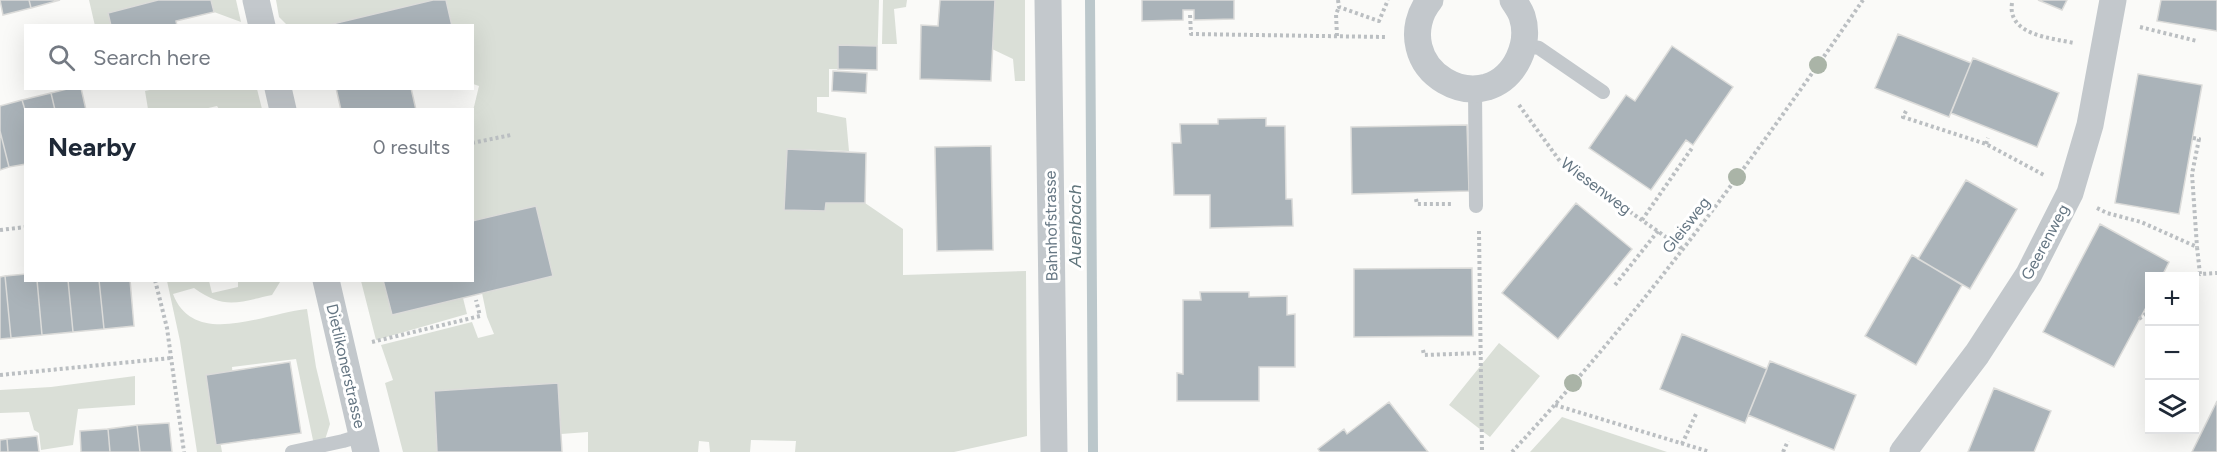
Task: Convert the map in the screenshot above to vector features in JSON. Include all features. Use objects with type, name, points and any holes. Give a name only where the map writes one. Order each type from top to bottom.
[{"type":"street","name":"Bahnhofstrasse","points":[[1048,0],[1054,452]]},
{"type":"street","points":[[1430,0],[1419,18],[1417,37],[1421,56],[1439,78],[1456,86],[1475,88],[1487,87],[1500,80],[1509,73],[1520,57],[1525,33],[1521,14],[1513,0]]},
{"type":"street","name":"Geerenweg","points":[[1903,452],[1977,354],[2030,274],[2071,191],[2090,124],[2112,10]]},
{"type":"street","points":[[278,90],[283,108]]},
{"type":"street","name":"Dietlikonerstrasse","points":[[326,282],[365,443]]},
{"type":"lane","points":[[1523,45],[1539,48],[1603,92]]},
{"type":"lane","points":[[1475,88],[1476,206]]},
{"type":"lane","points":[[292,452],[365,443]]},
{"type":"path","points":[[1337,36],[1338,0]]},
{"type":"path","points":[[1339,7],[1379,21],[1388,0]]},
{"type":"path","name":"Gleisweg","points":[[1512,452],[1555,405],[1711,214],[1863,0]]},
{"type":"path","points":[[2012,3],[2011,10],[2015,21],[2026,30],[2045,37],[2104,50]]},
{"type":"path","points":[[2112,10],[2198,41]]},
{"type":"path","points":[[1190,15],[1191,34],[1417,37]]},
{"type":"path","name":"Wiesenweg","points":[[1500,80],[1562,164],[1683,249]]},
{"type":"path","points":[[1906,111],[1904,117],[1986,144],[2107,213],[2141,222],[2197,247]]},
{"type":"path","points":[[474,143],[510,135]]},
{"type":"path","points":[[1986,144],[1988,138]]},
{"type":"path","points":[[2193,138],[2199,139],[2192,174],[2200,274],[2217,273]]},
{"type":"path","points":[[1642,220],[1692,148]]},
{"type":"path","points":[[1416,200],[1417,204],[1452,204]]},
{"type":"path","points":[[1479,226],[1482,452]]},
{"type":"path","points":[[0,230],[24,227]]},
{"type":"path","points":[[1615,285],[1658,231]]},
{"type":"path","points":[[156,282],[167,328],[184,452]]},
{"type":"path","points":[[373,353],[370,342],[480,316],[476,300]]},
{"type":"path","points":[[2139,319],[2145,315]]},
{"type":"path","points":[[1423,350],[1424,355],[1481,353]]},
{"type":"path","points":[[0,375],[171,358]]},
{"type":"path","points":[[1555,405],[1710,452]]},
{"type":"path","points":[[1682,444],[1696,414]]},
{"type":"path","points":[[1784,452],[1788,441]]},
{"type":"shaded area","points":[[89,0],[158,0],[108,13],[111,24],[95,24]]},
{"type":"shaded area","points":[[211,0],[236,0],[241,22],[214,12]]},
{"type":"shaded area","points":[[276,0],[433,0],[332,24],[286,24],[279,17]]},
{"type":"shaded area","points":[[446,0],[879,0],[877,70],[829,69],[829,97],[817,97],[817,112],[846,118],[849,151],[787,149],[784,210],[825,211],[826,203],[865,203],[903,229],[903,275],[1026,271],[1027,436],[954,452],[795,452],[796,441],[751,440],[750,452],[710,452],[709,442],[699,441],[698,452],[588,452],[588,432],[561,434],[557,383],[434,391],[437,452],[403,452],[385,383],[393,380],[381,345],[472,322],[478,338],[494,334],[487,317],[482,293],[553,276],[536,206],[474,221],[474,108],[479,86],[474,84],[474,24],[452,24]]},
{"type":"shaded area","points":[[883,0],[907,0],[906,7],[894,9],[897,44],[882,44]]},
{"type":"shaded area","points":[[995,0],[1025,0],[1025,81],[1015,81],[1013,59],[992,49]]},
{"type":"shaded area","points":[[257,90],[262,108],[218,108],[217,106],[148,108],[145,91]]},
{"type":"shaded area","points":[[167,282],[209,282],[212,293],[238,287],[238,282],[280,282],[272,295],[241,302],[223,302],[194,288],[173,294],[183,311],[197,320],[214,324],[252,321],[307,309],[316,367],[330,424],[323,446],[314,445],[296,359],[232,367],[233,379],[210,383],[222,452],[197,452],[180,341]]},
{"type":"shaded area","points":[[361,282],[383,282],[392,315],[463,298],[467,314],[376,340]]},
{"type":"shaded area","points":[[1499,343],[1540,376],[1490,437],[1449,405]]},
{"type":"shaded area","points":[[135,376],[135,405],[78,409],[73,445],[41,450],[39,433],[34,430],[29,412],[0,413],[0,390],[51,387]]},
{"type":"shaded area","points":[[1562,417],[1667,452],[1530,452]]},
{"type":"building","points":[[0,0],[29,0],[31,8],[3,15]]},
{"type":"building","points":[[29,0],[60,0],[31,8]]},
{"type":"building","points":[[158,0],[211,0],[214,12],[176,21],[177,24],[111,24],[108,13]]},
{"type":"building","points":[[433,0],[446,0],[452,24],[332,24]]},
{"type":"building","points":[[940,0],[995,0],[991,81],[920,79],[921,25],[938,26]]},
{"type":"building","points":[[1142,0],[1234,0],[1234,19],[1194,20],[1194,10],[1183,10],[1183,20],[1142,21]]},
{"type":"building","points":[[2038,0],[2067,0],[2062,10]]},
{"type":"building","points":[[2161,0],[2217,0],[2217,31],[2157,21]]},
{"type":"building","points":[[1898,34],[1971,63],[1949,117],[1875,88]]},
{"type":"building","points":[[838,45],[877,46],[877,70],[838,69]]},
{"type":"building","points":[[1672,46],[1733,87],[1693,145],[1686,140],[1651,190],[1589,148],[1626,95],[1635,101]]},
{"type":"building","points":[[1973,58],[2059,93],[2037,147],[1951,113]]},
{"type":"building","points":[[833,71],[867,73],[866,93],[832,91]]},
{"type":"building","points":[[2138,74],[2202,85],[2179,214],[2115,203]]},
{"type":"building","points":[[63,90],[81,90],[86,108],[55,108],[51,93]]},
{"type":"building","points":[[336,90],[411,90],[416,108],[341,108]]},
{"type":"building","points":[[51,93],[55,108],[24,108],[22,100]]},
{"type":"building","points":[[22,100],[24,108],[24,164],[9,167],[0,131],[0,106]]},
{"type":"building","points":[[1266,118],[1266,126],[1285,126],[1286,199],[1292,199],[1293,226],[1210,228],[1210,195],[1174,195],[1172,143],[1181,143],[1180,124],[1218,124],[1218,119]]},
{"type":"building","points":[[1467,125],[1469,191],[1352,194],[1351,127]]},
{"type":"building","points":[[0,131],[9,167],[0,170]]},
{"type":"building","points":[[991,146],[993,250],[937,251],[935,147]]},
{"type":"building","points":[[787,149],[866,153],[865,203],[826,203],[825,211],[784,210]]},
{"type":"building","points":[[1966,180],[2017,209],[1970,289],[1918,259]]},
{"type":"building","points":[[1576,203],[1632,249],[1558,339],[1502,293]]},
{"type":"building","points":[[536,206],[553,276],[392,315],[384,282],[474,282],[474,221]]},
{"type":"building","points":[[2100,224],[2169,262],[2164,272],[2145,272],[2145,309],[2114,367],[2043,332]]},
{"type":"building","points":[[1912,255],[1962,285],[1916,365],[1865,336]]},
{"type":"building","points":[[1472,268],[1473,336],[1354,337],[1354,269]]},
{"type":"building","points":[[24,274],[24,282],[37,282],[42,335],[11,338],[5,276]]},
{"type":"building","points":[[5,276],[11,338],[0,339],[0,277]]},
{"type":"building","points":[[37,282],[68,282],[73,332],[42,335]]},
{"type":"building","points":[[68,282],[99,282],[104,329],[73,332]]},
{"type":"building","points":[[99,282],[130,282],[134,326],[104,329]]},
{"type":"building","points":[[1200,292],[1249,292],[1249,297],[1287,296],[1287,315],[1295,314],[1295,367],[1259,367],[1259,401],[1177,401],[1177,373],[1183,374],[1183,300],[1201,300]]},
{"type":"building","points":[[1682,334],[1767,369],[1745,423],[1660,389]]},
{"type":"building","points":[[1770,361],[1856,395],[1834,450],[1748,415]]},
{"type":"building","points":[[290,362],[301,433],[216,445],[206,375]]},
{"type":"building","points":[[558,383],[562,452],[437,452],[434,391]]},
{"type":"building","points":[[1994,388],[2051,411],[2034,452],[1968,452]]},
{"type":"building","points":[[2217,401],[2217,452],[2192,452]]},
{"type":"building","points":[[1389,402],[1428,452],[1320,452],[1318,449],[1344,429],[1347,434]]},
{"type":"building","points":[[169,423],[172,452],[140,452],[137,425]]},
{"type":"building","points":[[137,425],[140,452],[110,452],[108,429]]},
{"type":"building","points":[[108,429],[110,452],[81,452],[80,431]]},
{"type":"building","points":[[37,436],[39,452],[8,452],[7,439]]},
{"type":"building","points":[[7,439],[8,452],[0,452],[0,440]]},
{"type":"waterway","name":"Auenbach","points":[[1090,0],[1093,452]]}]
